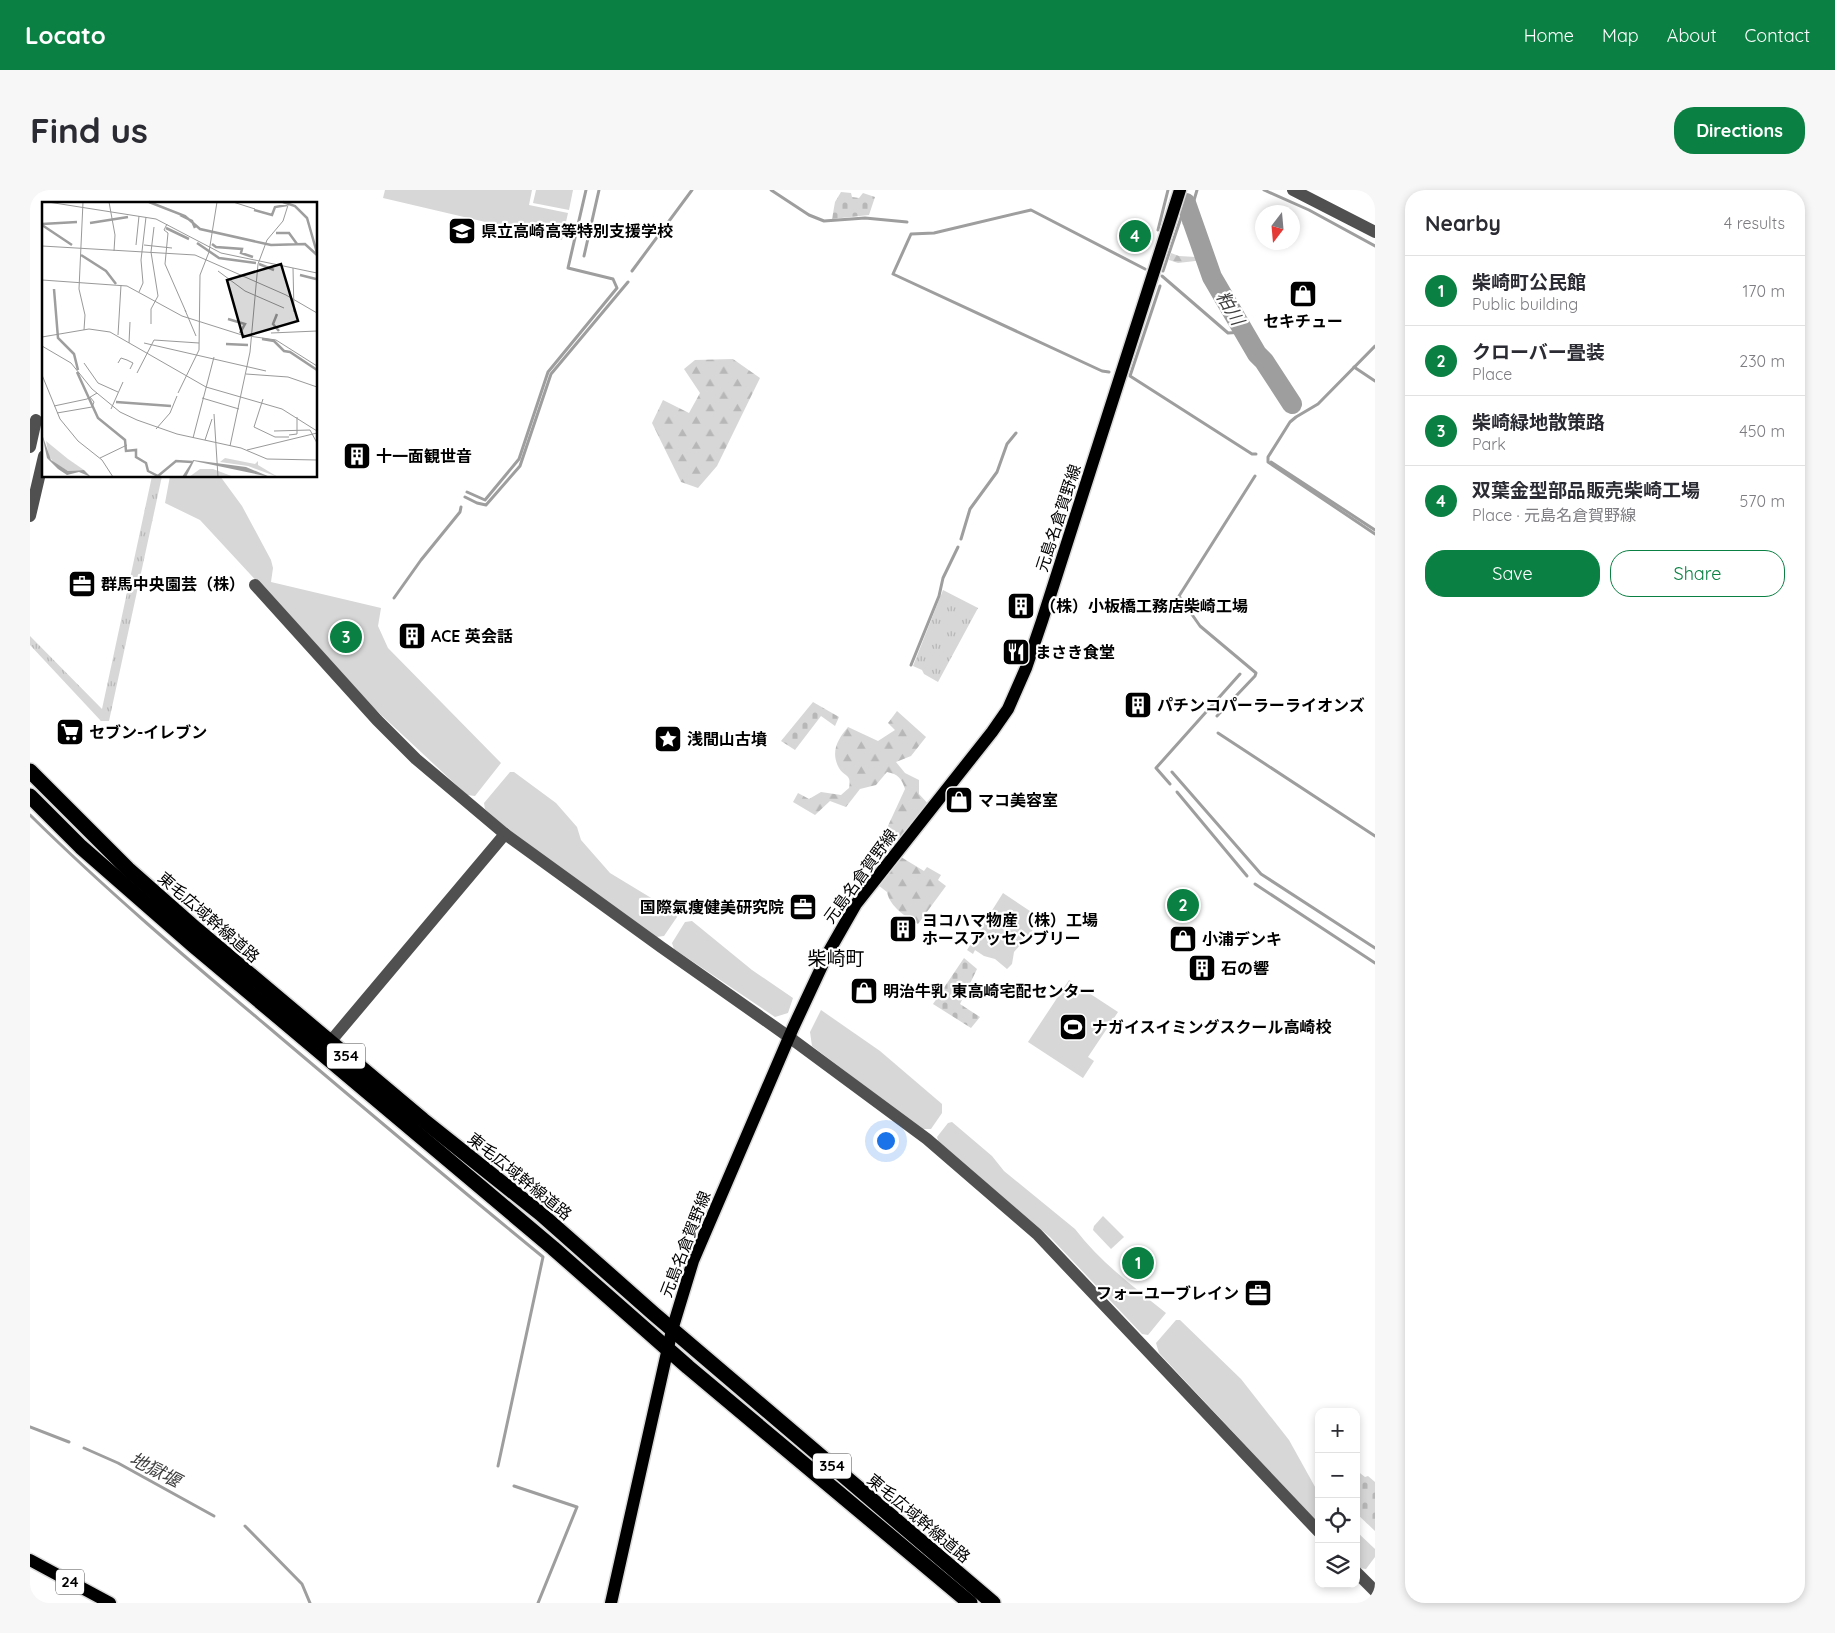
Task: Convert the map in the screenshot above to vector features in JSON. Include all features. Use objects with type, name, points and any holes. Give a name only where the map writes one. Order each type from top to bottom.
[{"type":"highway","name":"東毛広域幹線道路","points":[[30,771],[128,869],[196,929],[430,1126],[541,1214],[672,1330],[993,1603]]},
{"type":"highway","name":"東毛広域幹線道路","points":[[30,796],[80,846],[193,945],[970,1603]]},
{"type":"main road","name":"元島名倉賀野線","points":[[611,1603],[672,1330],[693,1261],[789,1037],[828,953],[856,904],[992,732],[1008,709],[1042,621],[1180,190]]},
{"type":"main road","name":"24","points":[[30,1560],[110,1603]]},
{"type":"street","points":[[1293,190],[1375,232]]},
{"type":"street","points":[[30,447],[36,420]]},
{"type":"street","points":[[30,516],[42,465]]},
{"type":"street","points":[[255,585],[377,720],[416,758],[505,834],[928,1139],[1037,1234],[1315,1528]]},
{"type":"street","points":[[330,1042],[505,834]]},
{"type":"street","points":[[1360,1576],[1375,1591]]},
{"type":"green space","points":[[385,190],[532,190],[529,205],[568,213],[562,240],[383,198]]},
{"type":"green space","points":[[536,190],[573,190],[569,210],[533,203]]},
{"type":"green space","points":[[841,192],[851,193],[852,197],[859,198],[863,193],[875,197],[869,215],[832,219],[835,202]]},
{"type":"green space","points":[[1185,209],[1204,260],[1178,263],[1169,260],[1171,253],[1179,256],[1196,257],[1197,252],[1193,234],[1182,224]]},
{"type":"green space","points":[[733,359],[760,378],[717,466],[698,488],[681,482],[652,423],[663,400],[689,413],[700,393],[684,369],[695,360]]},
{"type":"green space","points":[[152,478],[162,478],[109,721],[101,721],[30,645],[30,636],[102,709]]},
{"type":"green space","points":[[170,478],[221,478],[242,506],[271,560],[273,568],[271,582],[381,608],[378,626],[388,648],[501,763],[475,796],[467,795],[376,710],[200,520],[165,503]]},
{"type":"green space","points":[[943,590],[978,608],[938,682],[913,666]]},
{"type":"green space","points":[[813,702],[839,717],[835,726],[821,716],[795,750],[781,741]]},
{"type":"green space","points":[[897,711],[926,737],[911,756],[896,762],[905,773],[919,780],[919,794],[931,807],[902,841],[887,828],[905,789],[899,777],[894,774],[887,772],[876,785],[860,789],[846,807],[830,801],[815,815],[793,802],[798,793],[809,799],[821,792],[841,795],[849,788],[848,777],[839,768],[835,757],[836,746],[841,736],[848,727],[878,741],[895,730],[888,723]]},
{"type":"green space","points":[[510,772],[514,772],[556,803],[577,827],[581,840],[610,873],[676,913],[677,917],[664,936],[656,937],[512,833],[485,809],[484,803]]},
{"type":"green space","points":[[901,857],[924,871],[927,867],[941,875],[938,880],[946,886],[918,924],[899,911],[891,902],[887,892],[878,885]]},
{"type":"green space","points":[[1003,893],[1042,919],[1014,952],[1012,964],[1007,969],[995,959],[984,956],[975,950],[973,954],[967,950]]},
{"type":"green space","points":[[692,921],[752,970],[793,998],[788,1013],[775,1017],[674,949],[672,943],[685,922]]},
{"type":"green space","points":[[964,958],[977,969],[960,1004],[980,1017],[971,1028],[933,1004]]},
{"type":"green space","name":"ナガイスイミングスクール高崎校","points":[[1069,980],[1118,1012],[1088,1057],[1094,1061],[1083,1078],[1028,1042]]},
{"type":"green space","points":[[821,1010],[880,1051],[942,1104],[942,1113],[931,1129],[921,1129],[812,1046],[810,1032]]},
{"type":"green space","points":[[952,1122],[992,1156],[1004,1171],[1075,1229],[1118,1274],[1166,1313],[1148,1335],[1142,1334],[1050,1237],[939,1143],[937,1137],[948,1123]]},
{"type":"green space","points":[[1103,1216],[1124,1237],[1111,1249],[1093,1230],[1094,1226]]},
{"type":"green space","points":[[1176,1320],[1180,1320],[1241,1379],[1289,1440],[1315,1487],[1315,1520],[1159,1353],[1156,1343]]},
{"type":"green space","points":[[1360,1473],[1365,1477],[1368,1476],[1375,1482],[1375,1531],[1360,1517]]},
{"type":"green space","points":[[1360,1535],[1375,1549],[1375,1557],[1366,1569],[1360,1568]]},
{"type":"waterway","points":[[467,492],[485,500],[519,459],[548,372],[617,288],[613,279],[568,268],[586,190]]},
{"type":"waterway","points":[[584,256],[599,190]]},
{"type":"waterway","points":[[632,271],[692,190]]},
{"type":"waterway","points":[[771,190],[809,215],[824,221],[865,218],[907,222]]},
{"type":"waterway","points":[[1158,230],[1168,190]]},
{"type":"waterway","points":[[1190,214],[1197,190]]},
{"type":"waterway","points":[[1264,190],[1309,210],[1375,246]]},
{"type":"waterway","points":[[1163,271],[1186,203]]},
{"type":"waterway","name":"粕川","points":[[1186,203],[1212,277],[1257,354],[1264,361],[1292,404]]},
{"type":"waterway","points":[[1109,372],[1102,371],[893,274],[911,234],[934,233],[1031,210],[1145,269]]},
{"type":"waterway","points":[[1162,276],[1228,333],[1244,332]]},
{"type":"waterway","points":[[465,497],[486,505],[520,466],[551,374],[628,282]]},
{"type":"waterway","points":[[1160,286],[1130,376],[1252,454],[1256,454]]},
{"type":"waterway","points":[[1375,346],[1318,404],[1290,422],[1268,457],[1268,462],[1375,534]]},
{"type":"waterway","points":[[1354,367],[1375,381]]},
{"type":"waterway","points":[[961,539],[970,509],[997,472],[1007,444],[1016,433]]},
{"type":"waterway","points":[[1271,462],[1375,530]]},
{"type":"waterway","points":[[1217,716],[1256,673],[1200,626],[1179,596],[1255,476]]},
{"type":"waterway","points":[[394,598],[421,560],[460,512],[461,507]]},
{"type":"waterway","points":[[911,665],[939,596],[943,578],[958,547]]},
{"type":"waterway","points":[[1170,784],[1156,768],[1240,674]]},
{"type":"waterway","points":[[1218,733],[1375,836]]},
{"type":"waterway","points":[[1172,772],[1261,874],[1375,948]]},
{"type":"waterway","points":[[1177,792],[1247,876]]},
{"type":"waterway","points":[[30,815],[87,870],[176,949],[543,1257],[498,1466]]},
{"type":"waterway","points":[[1255,884],[1375,963]]},
{"type":"waterway","name":"地獄堰","points":[[30,1427],[69,1442]]},
{"type":"waterway","name":"地獄堰","points":[[84,1448],[118,1463],[214,1516]]},
{"type":"waterway","points":[[514,1486],[577,1507],[538,1603]]},
{"type":"waterway","name":"地獄堰","points":[[245,1526],[302,1584],[310,1603]]},
{"type":"place","name":"県立高崎高等特別支援学校","points":[[462,231]]},
{"type":"place","name":"双葉金型部品販売柴崎工場","points":[[1135,236]]},
{"type":"place","name":"セキチュー","points":[[1303,294]]},
{"type":"place","name":"十一面観世音","points":[[357,456]]},
{"type":"place","name":"群馬中央園芸（株）","points":[[82,584]]},
{"type":"place","name":"（株）小板橋工務店柴崎工場","points":[[1021,606]]},
{"type":"place","name":"ACE 英会話","points":[[412,636]]},
{"type":"place","name":"柴崎緑地散策路","points":[[346,637]]},
{"type":"place","name":"まさき食堂","points":[[1016,652]]},
{"type":"place","name":"パチンコパーラーライオンズ","points":[[1138,705]]},
{"type":"place","name":"セブン-イレブン","points":[[70,732]]},
{"type":"place","name":"浅間山古墳","points":[[668,739]]},
{"type":"place","name":"マコ美容室","points":[[959,800]]},
{"type":"place","name":"クローバー畳装","points":[[1183,905]]},
{"type":"place","name":"国際氣痩健美研究院","points":[[803,907]]},
{"type":"place","name":"ヨコハマ物産（株）工場 ホースアッセンブリー","points":[[903,929]]},
{"type":"place","name":"小浦デンキ","points":[[1183,939]]},
{"type":"place","name":"石の響","points":[[1202,968]]},
{"type":"place","name":"明治牛乳 東高崎宅配センター","points":[[864,991]]},
{"type":"place","name":"ナガイスイミングスクール高崎校","points":[[1073,1027]]},
{"type":"place","name":"柴崎町公民館","points":[[1138,1263]]},
{"type":"place","name":"フォーユーブレイン","points":[[1258,1293]]},
{"type":"district","name":"柴崎町","points":[[836,958]]}]
